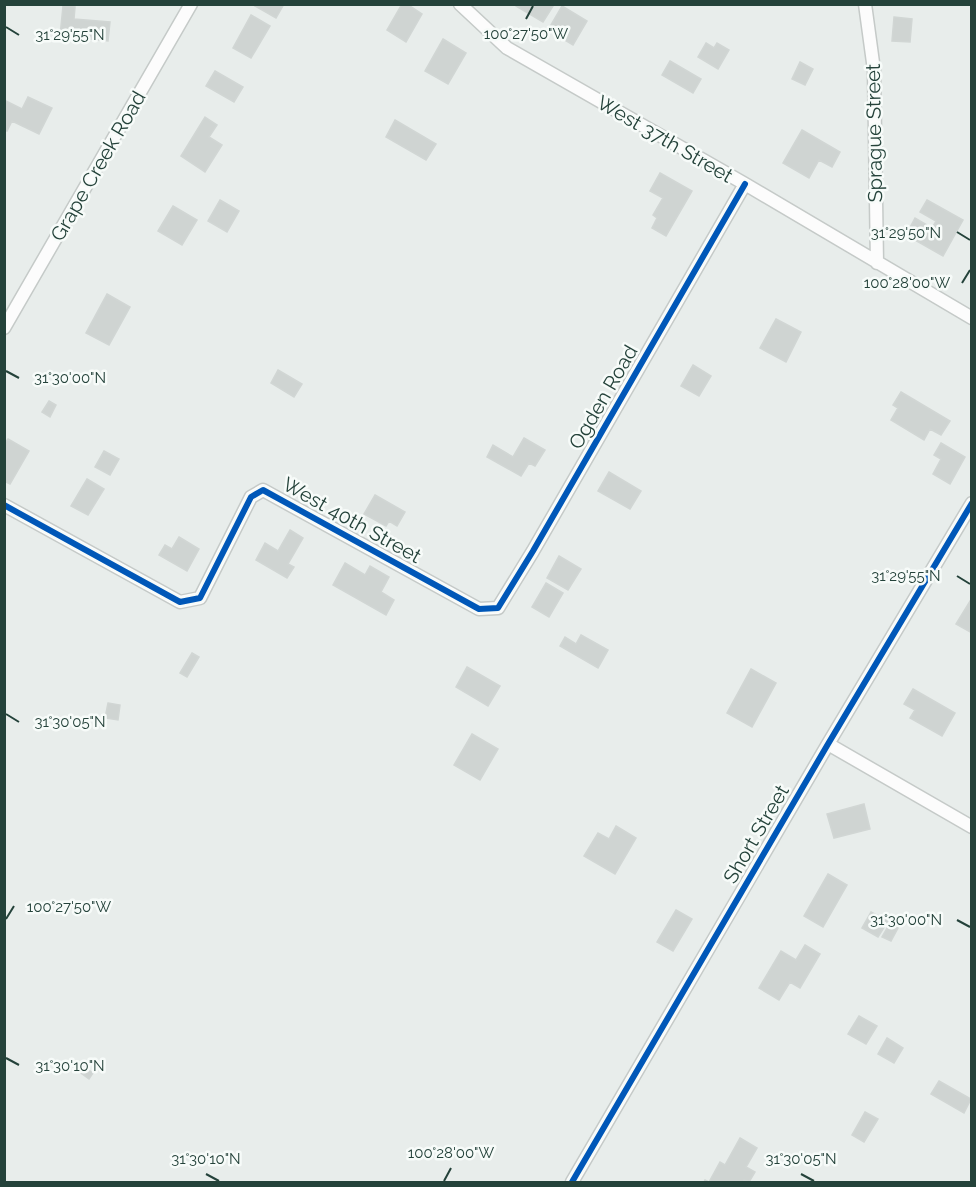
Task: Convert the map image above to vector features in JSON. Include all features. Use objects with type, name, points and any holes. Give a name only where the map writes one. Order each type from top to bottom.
[{"type":"street","name":"Grape Creek Road","points":[[4,328],[192,4]]},
{"type":"street","name":"West 37th Street","points":[[460,4],[507,48],[745,184],[972,318]]},
{"type":"street","name":"Sprague Street","points":[[865,4],[874,70],[877,263]]},
{"type":"street","name":"Ogden Road","points":[[478,609],[498,608],[745,184]]},
{"type":"street","name":"West 40th Street","points":[[4,505],[180,602],[200,598],[250,497],[262,490],[478,609]]},
{"type":"street","name":"Short Street","points":[[572,1182],[972,503]]},
{"type":"street","points":[[828,744],[972,827]]},
{"type":"building","points":[[257,4],[284,4],[276,18],[255,6]]},
{"type":"building","points":[[402,4],[407,4],[422,14],[406,42],[387,30]]},
{"type":"building","points":[[516,4],[551,4],[553,6],[543,22]]},
{"type":"building","points":[[63,6],[75,7],[74,19],[110,22],[108,41],[60,36]]},
{"type":"building","points":[[562,6],[587,21],[573,45],[548,30]]},
{"type":"building","points":[[251,15],[270,26],[251,58],[233,48]]},
{"type":"building","points":[[894,17],[912,19],[910,42],[892,41]]},
{"type":"building","points":[[443,39],[466,53],[448,84],[425,71]]},
{"type":"building","points":[[706,43],[714,48],[717,43],[729,50],[718,69],[698,57]]},
{"type":"building","points":[[670,61],[701,79],[693,93],[662,75]]},
{"type":"building","points":[[800,62],[813,69],[805,85],[792,79]]},
{"type":"building","points":[[215,71],[243,87],[234,102],[206,86]]},
{"type":"building","points":[[28,97],[52,108],[39,134],[12,121],[7,131],[4,130],[4,100],[22,109]]},
{"type":"building","points":[[205,117],[217,125],[209,137],[222,145],[205,172],[181,156]]},
{"type":"building","points":[[395,120],[436,144],[426,160],[386,137]]},
{"type":"building","points":[[802,130],[840,152],[832,167],[819,160],[809,178],[783,163]]},
{"type":"building","points":[[660,173],[692,191],[666,236],[652,228],[657,218],[653,215],[663,198],[650,191]]},
{"type":"building","points":[[220,200],[239,211],[227,232],[208,221]]},
{"type":"building","points":[[927,200],[963,220],[943,256],[906,235],[915,218],[932,228],[936,221],[920,212]]},
{"type":"building","points":[[173,206],[197,220],[182,245],[158,231]]},
{"type":"building","points":[[107,294],[130,307],[109,345],[86,333]]},
{"type":"building","points":[[776,319],[801,332],[786,362],[760,348]]},
{"type":"building","points":[[693,365],[711,376],[699,396],[681,386]]},
{"type":"building","points":[[278,370],[302,384],[294,397],[271,383]]},
{"type":"building","points":[[901,392],[950,421],[941,435],[930,429],[924,440],[891,420],[898,408],[893,405]]},
{"type":"building","points":[[49,401],[56,405],[50,417],[42,412]]},
{"type":"building","points":[[524,438],[545,450],[535,466],[529,463],[521,476],[487,457],[493,445],[513,457]]},
{"type":"building","points":[[8,439],[29,451],[10,484],[4,481],[4,444]]},
{"type":"building","points":[[941,443],[965,457],[950,484],[933,474],[941,459],[934,455]]},
{"type":"building","points":[[104,451],[119,459],[110,475],[95,467]]},
{"type":"building","points":[[609,472],[641,491],[630,509],[598,491]]},
{"type":"building","points":[[87,479],[104,489],[88,515],[71,506]]},
{"type":"building","points":[[375,495],[405,512],[397,526],[389,521],[386,526],[364,514]]},
{"type":"building","points":[[290,530],[303,538],[288,564],[294,567],[287,578],[256,560],[265,543],[278,551]]},
{"type":"building","points":[[179,537],[199,549],[187,571],[159,555],[165,545],[172,549]]},
{"type":"building","points":[[559,556],[581,569],[568,590],[547,578]]},
{"type":"building","points":[[345,563],[365,575],[370,566],[389,577],[381,592],[394,600],[386,615],[333,585]]},
{"type":"building","points":[[546,583],[563,593],[549,617],[532,607]]},
{"type":"building","points":[[972,598],[972,633],[956,624]]},
{"type":"building","points":[[581,635],[608,650],[598,668],[560,646],[565,637],[576,644]]},
{"type":"building","points":[[192,653],[199,657],[187,677],[180,673]]},
{"type":"building","points":[[467,667],[500,686],[488,706],[456,687]]},
{"type":"building","points":[[751,669],[776,683],[752,727],[727,713]]},
{"type":"building","points":[[913,689],[955,713],[942,736],[910,718],[915,710],[904,704]]},
{"type":"building","points":[[108,703],[120,705],[118,720],[105,718]]},
{"type":"building","points":[[472,734],[498,749],[480,780],[454,765]]},
{"type":"building","points":[[864,804],[870,829],[834,838],[827,814]]},
{"type":"building","points":[[616,826],[636,838],[615,874],[584,856],[598,833],[609,839]]},
{"type":"building","points":[[828,874],[847,885],[823,927],[804,916]]},
{"type":"building","points":[[676,910],[692,919],[673,951],[657,942]]},
{"type":"building","points":[[871,912],[888,921],[878,937],[862,928]]},
{"type":"building","points":[[890,923],[898,928],[891,941],[882,937]]},
{"type":"building","points":[[805,945],[820,954],[800,988],[790,982],[779,1000],[759,988],[781,951],[796,960]]},
{"type":"building","points":[[859,1016],[877,1026],[866,1044],[848,1034]]},
{"type":"building","points":[[887,1038],[903,1048],[894,1063],[878,1054]]},
{"type":"building","points":[[78,1063],[93,1073],[89,1079],[74,1068]]},
{"type":"building","points":[[939,1081],[971,1099],[964,1113],[931,1094]]},
{"type":"building","points":[[865,1112],[878,1119],[864,1142],[852,1135]]},
{"type":"building","points":[[740,1138],[757,1148],[746,1167],[755,1172],[749,1182],[744,1180],[743,1182],[709,1182],[720,1162],[725,1165]]},
{"type":"cycle path","points":[[4,505],[180,602],[200,598],[251,497],[263,490],[479,609],[498,608],[745,184]]},
{"type":"cycle path","points":[[572,1182],[972,503]]}]
